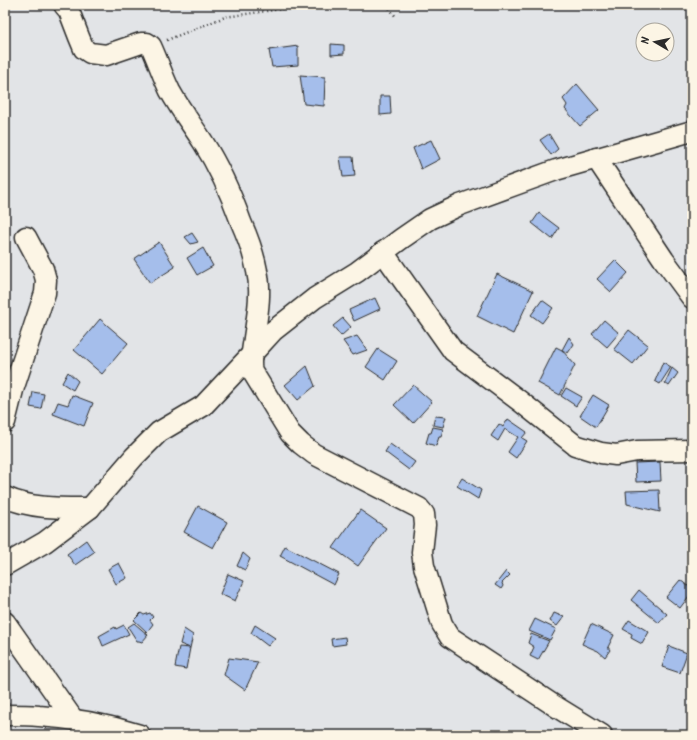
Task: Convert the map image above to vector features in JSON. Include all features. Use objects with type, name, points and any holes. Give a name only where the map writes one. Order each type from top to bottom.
[{"type":"street","points":[[64,5],[69,11],[84,50],[90,53],[106,55],[141,42],[147,43],[151,46],[170,91],[221,172],[250,244],[258,272],[258,313],[252,354],[252,371],[290,433],[314,454],[419,508],[424,514],[425,525],[422,552],[424,566],[442,624],[450,637],[602,735]]},
{"type":"street","points":[[5,565],[45,542],[90,508],[134,457],[159,432],[203,406],[272,331],[315,298],[357,272],[430,219],[460,204],[556,170],[692,131]]},
{"type":"street","points":[[596,158],[664,260],[692,298]]},
{"type":"street","points":[[5,422],[13,390],[45,293],[46,280],[43,269],[26,237]]},
{"type":"street","points":[[383,252],[453,351],[521,402],[574,445],[601,453],[616,455],[637,451],[692,450]]},
{"type":"street","points":[[5,497],[15,502],[47,507],[90,508]]},
{"type":"street","points":[[5,622],[73,719]]},
{"type":"street","points":[[5,715],[38,715],[73,719],[140,735]]},
{"type":"path","points":[[151,46],[225,17],[309,5]]},
{"type":"path","points":[[387,5],[396,17]]},
{"type":"building","points":[[331,44],[344,45],[344,54],[331,55]]},
{"type":"building","points":[[298,46],[298,65],[272,67],[269,50]]},
{"type":"building","points":[[300,75],[325,77],[324,106],[304,104]]},
{"type":"building","points":[[577,84],[599,110],[580,126],[565,109],[567,105],[563,99]]},
{"type":"building","points":[[380,96],[390,96],[391,114],[380,115]]},
{"type":"building","points":[[549,134],[558,149],[551,155],[540,140]]},
{"type":"building","points":[[431,140],[440,159],[421,169],[413,148]]},
{"type":"building","points":[[340,157],[353,157],[355,176],[343,177]]},
{"type":"building","points":[[539,213],[559,228],[552,239],[532,223]]},
{"type":"building","points":[[192,233],[198,242],[191,244],[185,237]]},
{"type":"building","points":[[159,242],[175,267],[150,283],[134,259]]},
{"type":"building","points":[[203,248],[213,266],[197,275],[187,258]]},
{"type":"building","points":[[615,260],[628,273],[611,292],[597,279]]},
{"type":"building","points":[[497,274],[533,291],[513,334],[477,316]]},
{"type":"building","points":[[375,298],[380,309],[354,321],[349,310]]},
{"type":"building","points":[[542,300],[553,308],[542,323],[531,315]]},
{"type":"building","points":[[343,318],[351,327],[341,336],[333,326]]},
{"type":"building","points":[[100,319],[128,343],[102,374],[74,350]]},
{"type":"building","points":[[604,320],[619,333],[607,347],[592,334]]},
{"type":"building","points":[[629,330],[648,345],[633,364],[614,349]]},
{"type":"building","points":[[357,336],[367,350],[353,355],[343,341]]},
{"type":"building","points":[[569,337],[574,344],[568,353],[562,350]]},
{"type":"building","points":[[556,347],[562,350],[575,365],[560,395],[538,383]]},
{"type":"building","points":[[378,349],[397,361],[385,380],[366,367]]},
{"type":"building","points":[[663,362],[671,367],[660,384],[655,381]]},
{"type":"building","points":[[307,366],[315,386],[298,400],[285,385]]},
{"type":"building","points":[[672,368],[678,373],[669,386],[665,383]]},
{"type":"building","points":[[68,372],[78,381],[73,390],[62,383]]},
{"type":"building","points":[[413,385],[432,402],[413,423],[394,405]]},
{"type":"building","points":[[566,388],[582,397],[576,406],[561,396]]},
{"type":"building","points":[[33,392],[44,394],[41,409],[30,407]]},
{"type":"building","points":[[72,395],[93,403],[84,426],[53,414],[58,402],[68,405]]},
{"type":"building","points":[[593,395],[609,405],[596,427],[580,416]]},
{"type":"building","points":[[435,416],[446,417],[443,427],[433,425]]},
{"type":"building","points":[[508,419],[527,432],[522,438],[527,441],[516,458],[508,452],[518,437],[505,429],[498,441],[491,436],[499,424],[503,427]]},
{"type":"building","points":[[433,427],[443,429],[436,446],[426,443],[429,433],[431,433]]},
{"type":"building","points":[[390,444],[415,462],[409,470],[385,452]]},
{"type":"building","points":[[660,462],[661,481],[636,482],[635,463]]},
{"type":"building","points":[[462,478],[481,490],[478,499],[457,486]]},
{"type":"building","points":[[659,490],[660,512],[627,504],[626,491]]},
{"type":"building","points":[[198,506],[227,522],[213,548],[184,532]]},
{"type":"building","points":[[360,510],[386,528],[358,566],[333,548]]},
{"type":"building","points":[[86,540],[94,552],[75,565],[67,554]]},
{"type":"building","points":[[285,546],[339,574],[334,585],[280,556]]},
{"type":"building","points":[[243,553],[250,559],[245,570],[237,566]]},
{"type":"building","points":[[119,563],[127,578],[116,584],[108,569]]},
{"type":"building","points":[[506,571],[510,575],[502,583],[503,586],[501,589],[495,585]]},
{"type":"building","points":[[228,574],[244,581],[235,601],[220,594]]},
{"type":"building","points":[[680,580],[692,589],[692,592],[680,608],[666,597]]},
{"type":"building","points":[[639,590],[667,614],[659,623],[631,600]]},
{"type":"building","points":[[141,613],[144,615],[150,613],[153,617],[150,620],[153,624],[147,632],[134,620]]},
{"type":"building","points":[[554,613],[564,617],[557,626],[550,621]]},
{"type":"building","points":[[535,619],[556,629],[550,640],[529,631]]},
{"type":"building","points":[[629,620],[649,632],[642,644],[631,638],[632,634],[623,629]]},
{"type":"building","points":[[134,623],[148,635],[142,642],[137,641],[128,627]]},
{"type":"building","points":[[591,624],[614,635],[608,647],[610,650],[605,657],[598,651],[582,644]]},
{"type":"building","points":[[124,625],[129,634],[103,646],[99,636],[115,627],[116,629]]},
{"type":"building","points":[[255,625],[275,638],[268,646],[251,633]]},
{"type":"building","points":[[184,629],[193,635],[190,648],[180,644]]},
{"type":"building","points":[[531,634],[549,641],[538,660],[530,656],[534,647],[528,643]]},
{"type":"building","points":[[345,637],[346,644],[332,646],[331,639]]},
{"type":"building","points":[[669,646],[687,653],[680,673],[662,667]]},
{"type":"building","points":[[179,647],[190,648],[186,669],[175,667]]},
{"type":"building","points":[[229,658],[258,662],[245,690],[224,675]]}]
